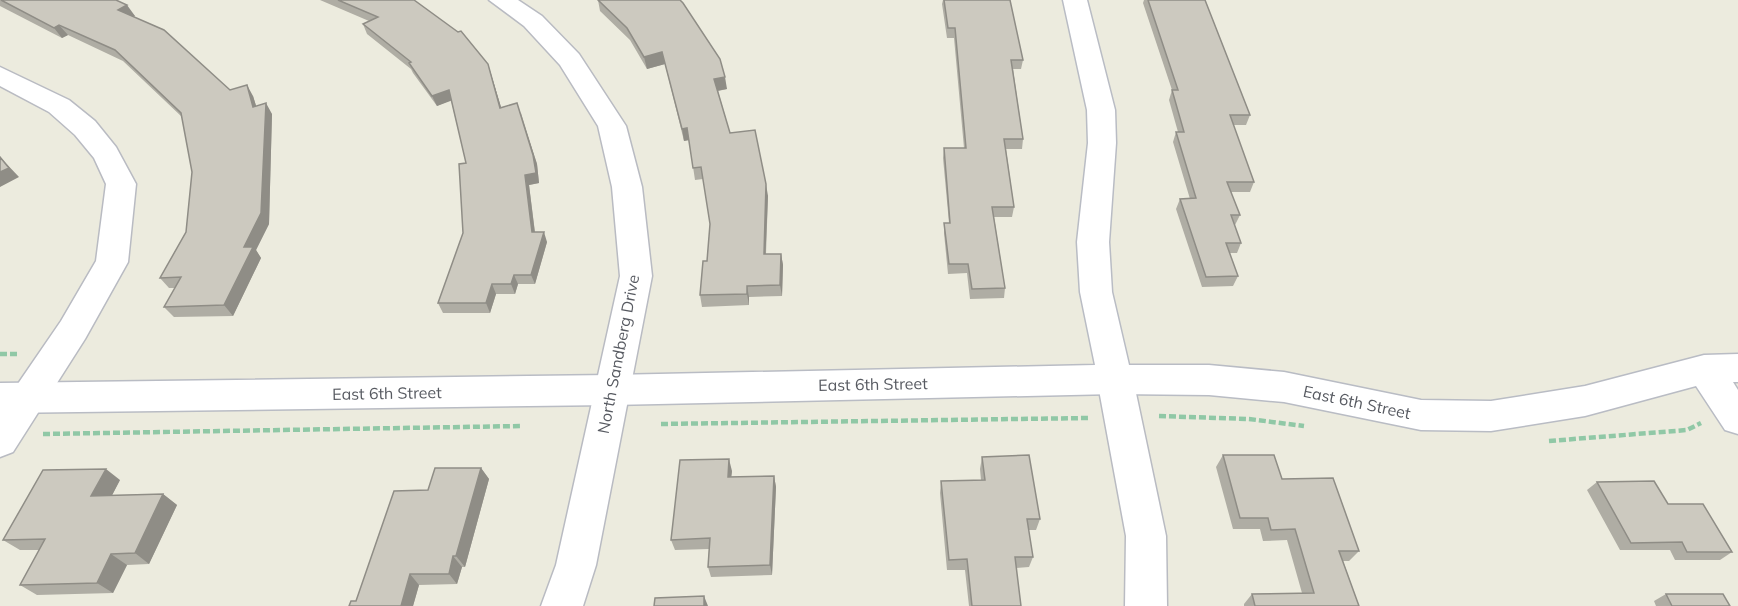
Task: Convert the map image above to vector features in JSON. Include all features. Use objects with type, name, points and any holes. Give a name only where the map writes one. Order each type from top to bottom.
[{"type":"street","name":"North Sandberg Drive","points":[[501,0],[533,21],[570,60],[612,126],[627,187],[636,276],[576,565],[562,606]]},
{"type":"street","points":[[1076,0],[1101,110],[1102,143],[1093,243],[1096,292],[1146,536],[1146,606]]},
{"type":"street","points":[[2,438],[14,398],[73,330],[112,262],[121,184],[106,154],[85,128],[59,106],[8,88]]},
{"type":"street","name":"East 6th Street","points":[[14,398],[611,390],[1115,379],[1209,380],[1284,387],[1421,415],[1491,416],[1585,401],[1704,369],[1738,368]]},
{"type":"street","points":[[1704,369],[1736,416]]},
{"type":"path","points":[[658,424],[1166,416],[1249,419],[1314,427]]},
{"type":"path","points":[[1539,442],[1687,430],[1691,426],[1736,416]]},
{"type":"path","points":[[2,438],[534,426]]},
{"type":"building","points":[[1,0],[116,0],[127,5],[118,10],[164,30],[230,90],[247,85],[253,107],[266,103],[261,213],[244,247],[253,247],[224,305],[164,307],[181,277],[160,278],[186,232],[192,172],[181,113],[115,50],[59,25],[54,28]]},
{"type":"building","points":[[338,0],[414,0],[458,32],[461,31],[488,64],[500,108],[517,103],[533,155],[536,173],[525,175],[532,232],[544,232],[531,275],[514,275],[511,284],[492,284],[486,303],[438,303],[463,233],[459,164],[466,163],[449,90],[432,96],[409,63],[411,62],[363,24],[378,17]]},
{"type":"building","points":[[598,0],[680,0],[720,59],[725,77],[714,79],[730,133],[755,130],[766,184],[764,254],[781,254],[780,285],[747,286],[747,294],[700,295],[703,261],[707,261],[710,224],[701,167],[693,168],[687,128],[682,129],[662,52],[644,57],[627,28]]},
{"type":"building","points":[[944,0],[1010,0],[1023,60],[1011,60],[1023,139],[1004,139],[1014,207],[992,207],[1005,288],[972,289],[968,264],[949,264],[944,223],[950,223],[944,148],[966,148],[955,28],[948,28]]},
{"type":"building","points":[[1148,0],[1205,0],[1250,115],[1230,115],[1254,182],[1227,182],[1240,215],[1231,215],[1241,243],[1226,243],[1238,276],[1206,277],[1180,199],[1196,198],[1176,132],[1184,132],[1172,90],[1178,90]]},
{"type":"building","points":[[0,157],[9,168],[0,172]]},
{"type":"building","points":[[1029,455],[1040,519],[1027,519],[1033,557],[1015,557],[1021,606],[972,606],[967,559],[949,560],[941,481],[985,480],[982,457]]},
{"type":"building","points":[[1223,455],[1274,455],[1282,479],[1333,478],[1359,551],[1339,551],[1359,606],[1255,606],[1252,594],[1314,593],[1295,529],[1271,530],[1268,518],[1240,518]]},
{"type":"building","points":[[729,459],[728,477],[774,476],[770,565],[708,567],[710,538],[671,540],[680,460]]},
{"type":"building","points":[[435,468],[481,468],[449,574],[410,574],[401,606],[349,606],[351,601],[356,601],[394,491],[428,490]]},
{"type":"building","points":[[106,469],[91,496],[163,494],[135,553],[111,554],[97,583],[20,585],[45,539],[3,540],[43,470]]},
{"type":"building","points":[[1654,481],[1668,504],[1703,504],[1732,552],[1687,552],[1682,542],[1631,543],[1597,482]]},
{"type":"building","points":[[1666,594],[1723,594],[1730,606],[1672,606]]},
{"type":"building","points":[[704,596],[704,606],[654,606],[655,598]]}]
